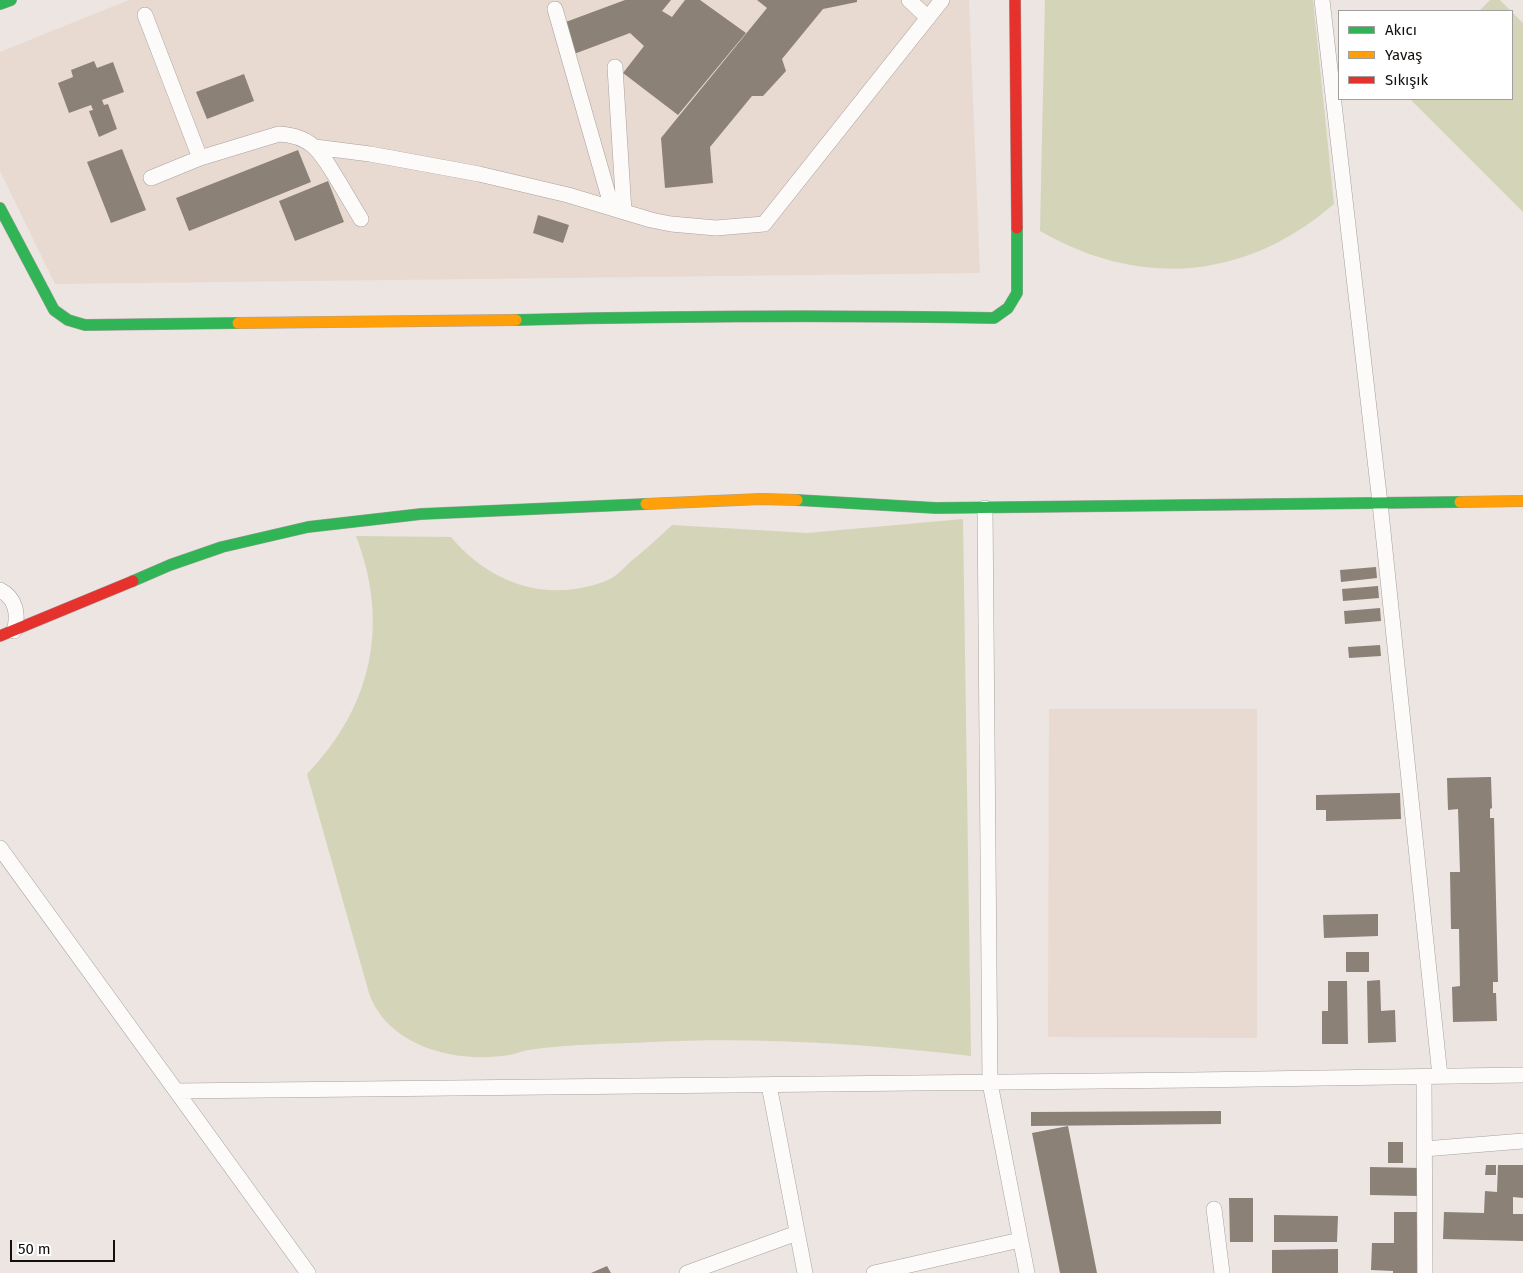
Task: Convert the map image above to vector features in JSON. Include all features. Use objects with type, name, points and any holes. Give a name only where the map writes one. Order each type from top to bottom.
[{"type":"street","points":[[0,4],[10,0]]},
{"type":"street","points":[[909,0],[928,18]]},
{"type":"street","points":[[315,147],[388,157],[479,174],[651,220],[692,227],[764,224],[942,0]]},
{"type":"street","points":[[0,208],[54,310],[68,320],[84,325],[458,321],[669,316],[994,318],[1010,308],[1017,293],[1015,0]]},
{"type":"street","points":[[1322,0],[1380,503],[1440,1076]]},
{"type":"street","points":[[555,9],[618,210]]},
{"type":"street","points":[[145,15],[200,158]]},
{"type":"street","points":[[616,67],[618,210]]},
{"type":"street","points":[[151,178],[200,158],[279,134],[295,136],[315,147],[320,152],[361,219]]},
{"type":"street","points":[[7,634],[196,556],[250,540],[336,523],[461,511],[761,500],[840,502],[936,508],[1523,501]]},
{"type":"street","points":[[985,508],[990,1082],[1027,1273]]},
{"type":"street","points":[[0,590],[7,594],[14,604],[17,617],[7,634]]},
{"type":"street","points":[[0,848],[308,1273]]},
{"type":"street","points":[[176,1091],[1523,1075]]},
{"type":"street","points":[[1424,1077],[1425,1273]]},
{"type":"street","points":[[769,1085],[806,1273]]},
{"type":"street","points":[[1424,1149],[1523,1141]]},
{"type":"street","points":[[1214,1209],[1222,1273]]},
{"type":"street","points":[[687,1273],[798,1233]]},
{"type":"street","points":[[874,1273],[1020,1240]]},
{"type":"shaded area","points":[[129,0],[969,0],[980,273],[55,284],[0,171],[0,52]]},
{"type":"shaded area","points":[[1049,709],[1257,709],[1257,1038],[1048,1037]]},
{"type":"green space","points":[[1045,0],[1313,0],[1334,204],[1300,229],[1265,248],[1229,261],[1192,268],[1154,268],[1116,262],[1078,250],[1040,231]]},
{"type":"green space","points":[[1490,0],[1500,0],[1510,10],[1480,10]]},
{"type":"green space","points":[[1513,13],[1523,23],[1523,212],[1411,100],[1513,100]]},
{"type":"green space","points":[[963,519],[971,1056],[852,1045],[732,1040],[574,1045],[528,1050],[512,1055],[472,1057],[436,1051],[411,1041],[390,1026],[374,1005],[369,993],[307,774],[329,748],[347,721],[360,692],[369,663],[373,632],[372,601],[366,569],[356,536],[451,537],[477,562],[506,580],[539,589],[557,590],[589,586],[612,578],[672,525],[807,533]]},
{"type":"building","points":[[625,0],[671,0],[662,11],[672,17],[685,0],[700,0],[746,33],[678,115],[623,73],[644,46],[630,33],[574,54],[563,23]]},
{"type":"building","points":[[757,0],[857,0],[857,2],[823,9],[782,59],[786,71],[763,96],[752,96],[710,147],[713,183],[665,188],[661,138],[767,8]]},
{"type":"building","points":[[94,61],[97,68],[113,62],[124,92],[102,100],[104,105],[108,104],[117,129],[99,137],[89,111],[93,110],[91,105],[69,113],[58,83],[73,77],[71,70]]},
{"type":"building","points":[[244,74],[254,101],[207,119],[196,92]]},
{"type":"building","points":[[122,149],[146,210],[111,223],[87,162]]},
{"type":"building","points":[[298,150],[311,182],[189,231],[176,198]]},
{"type":"building","points":[[328,181],[344,222],[295,241],[279,201]]},
{"type":"building","points":[[538,215],[569,225],[563,243],[533,233]]},
{"type":"building","points":[[1376,567],[1377,578],[1341,582],[1340,570]]},
{"type":"building","points":[[1378,586],[1379,598],[1343,601],[1342,589]]},
{"type":"building","points":[[1380,608],[1381,621],[1345,624],[1344,611]]},
{"type":"building","points":[[1380,645],[1381,656],[1349,658],[1348,647]]},
{"type":"building","points":[[1491,777],[1492,808],[1490,809],[1490,818],[1494,818],[1498,982],[1493,982],[1493,993],[1496,993],[1497,1021],[1453,1022],[1452,987],[1460,986],[1459,929],[1451,929],[1450,872],[1460,872],[1458,809],[1448,810],[1447,778]]},
{"type":"building","points":[[1400,793],[1401,819],[1326,821],[1326,810],[1316,810],[1316,795]]},
{"type":"building","points":[[1378,914],[1378,936],[1324,938],[1323,915]]},
{"type":"building","points":[[1346,952],[1369,952],[1369,972],[1346,972]]},
{"type":"building","points":[[1380,980],[1381,1011],[1395,1010],[1396,1042],[1368,1043],[1367,981]]},
{"type":"building","points":[[1328,981],[1347,981],[1348,1044],[1322,1044],[1322,1011],[1328,1011]]},
{"type":"building","points":[[1221,1111],[1221,1124],[1031,1126],[1031,1112]]},
{"type":"building","points":[[1068,1126],[1097,1273],[1060,1273],[1032,1133]]},
{"type":"building","points":[[1388,1142],[1403,1142],[1403,1163],[1388,1163]]},
{"type":"building","points":[[1486,1165],[1496,1165],[1496,1175],[1485,1175]]},
{"type":"building","points":[[1498,1165],[1523,1165],[1523,1198],[1513,1197],[1513,1214],[1523,1214],[1523,1241],[1443,1239],[1444,1212],[1484,1213],[1485,1191],[1497,1192]]},
{"type":"building","points":[[1370,1167],[1421,1168],[1420,1196],[1370,1195]]},
{"type":"building","points":[[1229,1198],[1253,1198],[1253,1242],[1230,1242]]},
{"type":"building","points":[[1394,1212],[1420,1212],[1419,1273],[1393,1273],[1393,1271],[1371,1270],[1372,1243],[1394,1243]]},
{"type":"building","points":[[1274,1215],[1338,1216],[1337,1242],[1274,1242]]},
{"type":"building","points":[[1338,1249],[1338,1273],[1272,1273],[1272,1250]]},
{"type":"building","points":[[607,1266],[611,1273],[591,1273]]},
{"type":"traffic: fast","points":[[0,4],[11,0]]},
{"type":"traffic: fast","points":[[0,208],[54,310],[68,320],[85,325],[238,323]]},
{"type":"traffic: fast","points":[[516,320],[755,316],[994,318],[1008,308],[1017,293],[1017,228]]},
{"type":"traffic: fast","points":[[797,500],[936,508],[1460,502]]},
{"type":"traffic: fast","points":[[133,581],[170,565],[222,547],[308,527],[421,514],[646,504]]},
{"type":"traffic: slow","points":[[238,323],[516,320]]},
{"type":"traffic: slow","points":[[646,504],[761,499],[797,500]]},
{"type":"traffic: slow","points":[[1460,502],[1523,501]]},
{"type":"traffic: jam","points":[[1015,0],[1017,228]]},
{"type":"traffic: jam","points":[[0,636],[133,581]]}]
